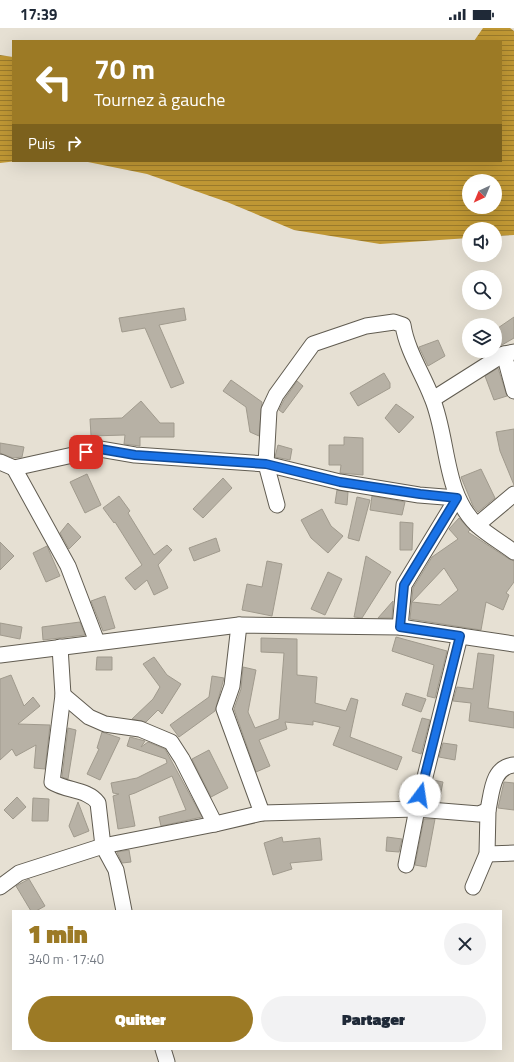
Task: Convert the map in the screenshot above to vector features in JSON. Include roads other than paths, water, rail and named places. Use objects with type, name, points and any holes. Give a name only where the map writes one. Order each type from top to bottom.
[{"type":"street","points":[[277,505],[266,464],[269,410],[276,396],[313,344],[366,326],[394,322],[403,325],[405,335],[414,358],[433,399],[457,498],[477,525],[514,552]]},
{"type":"street","points":[[433,399],[509,353],[514,391]]},
{"type":"street","points":[[97,642],[68,566],[7,465],[100,449],[135,455],[266,464],[340,482],[457,498]]},
{"type":"street","points":[[477,525],[514,494]]},
{"type":"street","points":[[400,627],[404,585],[457,498]]},
{"type":"street","points":[[239,625],[232,686],[224,709],[262,813]]},
{"type":"street","points":[[0,655],[239,625],[400,627],[514,644]]},
{"type":"street","points":[[406,865],[417,809],[460,636]]},
{"type":"street","points":[[60,647],[63,694],[52,782],[60,788],[94,797],[98,802],[103,846],[116,870],[124,910]]},
{"type":"street","points":[[63,694],[89,717],[105,724],[140,729],[171,742],[215,824]]},
{"type":"street","points":[[473,887],[487,854],[488,810],[496,774],[502,769],[514,766]]},
{"type":"street","points":[[0,887],[19,873],[103,846],[215,824],[262,813],[417,809],[479,814],[488,810]]},
{"type":"street","points":[[487,854],[514,853]]},
{"type":"street","points":[[163,1050],[167,1062]]}]
